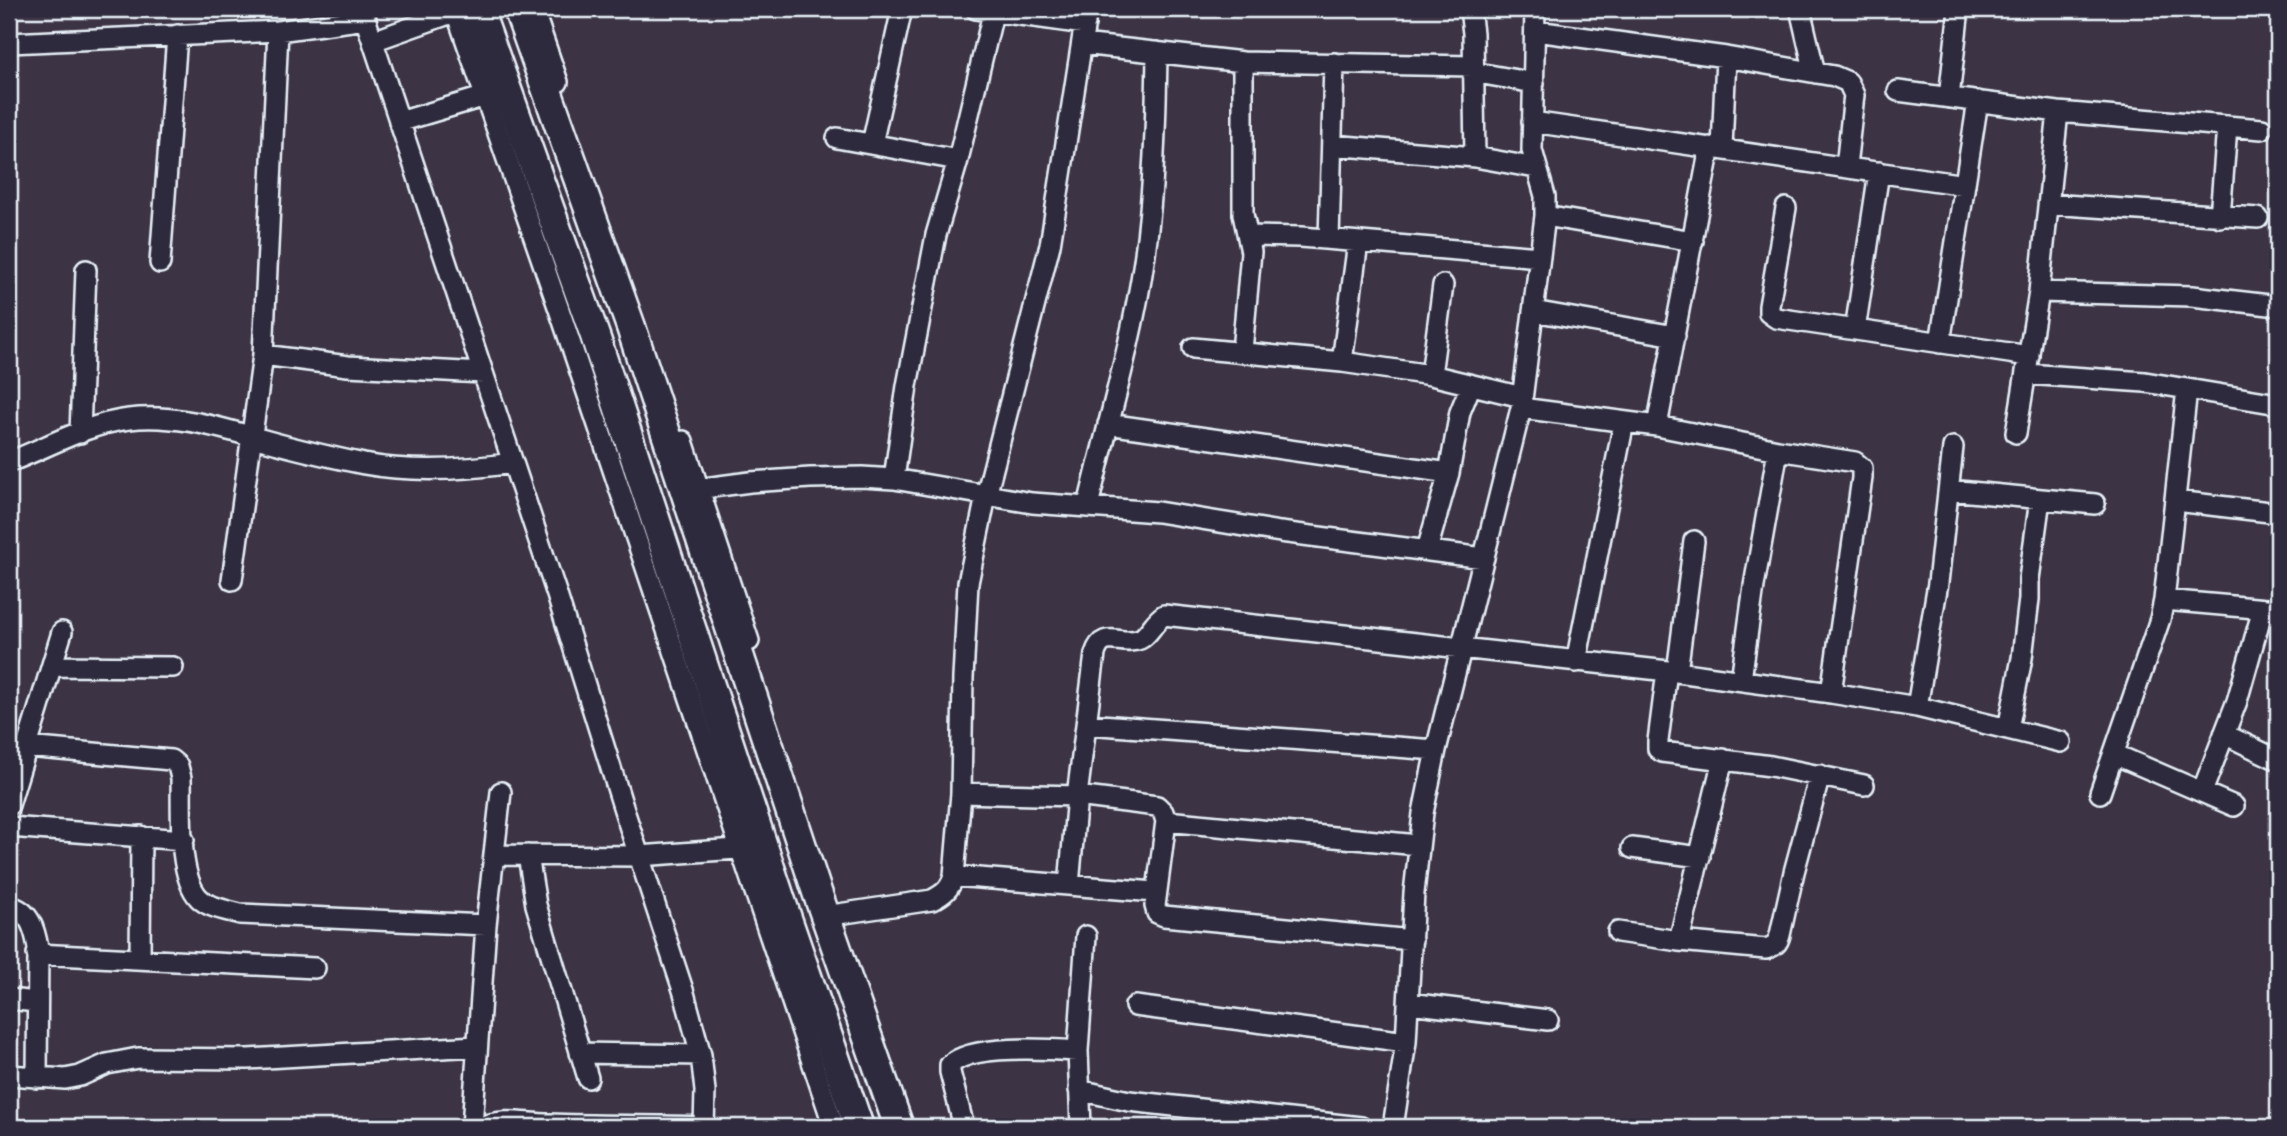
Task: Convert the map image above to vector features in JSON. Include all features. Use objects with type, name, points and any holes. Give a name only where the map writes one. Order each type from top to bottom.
[{"type":"highway","points":[[463,9],[594,336],[752,848],[859,1127]]},
{"type":"highway","points":[[517,9],[692,490],[899,1127]]},
{"type":"street","points":[[373,41],[463,9]]},
{"type":"street","points":[[533,9],[692,490],[810,478],[894,479],[1032,503],[1158,512],[1484,558]]},
{"type":"street","points":[[872,144],[902,9]]},
{"type":"street","points":[[1470,9],[1473,33],[1475,157]]},
{"type":"street","points":[[1393,1127],[1406,1042],[1418,845],[1436,750],[1521,403],[1533,312],[1545,216],[1545,196],[1532,150],[1535,9]]},
{"type":"street","points":[[1800,9],[1815,73]]},
{"type":"street","points":[[894,479],[907,386],[936,235],[958,160],[988,10],[1085,26],[1157,52],[1244,62],[1473,69],[1534,83]]},
{"type":"street","points":[[9,43],[278,32],[364,14],[513,463],[684,993],[701,1055],[705,1091],[704,1127],[548,1125],[497,1121],[481,1127]]},
{"type":"street","points":[[1949,97],[1958,18]]},
{"type":"street","points":[[911,1127],[832,915],[932,900],[950,887],[954,876],[961,793],[968,583],[986,496],[1050,245],[1085,26]]},
{"type":"street","points":[[1536,31],[1726,57],[1815,73],[1848,82],[1854,95],[1846,167]]},
{"type":"street","points":[[232,580],[263,355],[278,32]]},
{"type":"street","points":[[160,263],[177,35]]},
{"type":"street","points":[[1088,506],[1143,263],[1156,141],[1157,52]]},
{"type":"street","points":[[1657,426],[1693,241],[1716,148],[1726,57]]},
{"type":"street","points":[[1242,351],[1251,251],[1250,236],[1243,214],[1244,62]]},
{"type":"street","points":[[1329,239],[1334,63]]},
{"type":"street","points":[[1898,91],[2058,111],[2262,129]]},
{"type":"street","points":[[399,122],[496,93]]},
{"type":"street","points":[[1940,343],[1978,101]]},
{"type":"street","points":[[2016,433],[2039,292],[2058,111]]},
{"type":"street","points":[[1532,122],[1965,185]]},
{"type":"street","points":[[2220,217],[2227,127]]},
{"type":"street","points":[[837,138],[958,160]]},
{"type":"street","points":[[1332,145],[1475,157],[1536,168]]},
{"type":"street","points":[[1855,330],[1879,172]]},
{"type":"street","points":[[2049,204],[2258,218]]},
{"type":"street","points":[[1786,208],[1769,313],[1776,318],[1940,343],[2027,365],[2278,404]]},
{"type":"street","points":[[1545,216],[1693,241]]},
{"type":"street","points":[[1250,236],[1329,239],[1539,257]]},
{"type":"street","points":[[1342,362],[1358,242]]},
{"type":"street","points":[[80,433],[86,270]]},
{"type":"street","points":[[1431,375],[1443,285]]},
{"type":"street","points":[[2039,292],[2192,296],[2278,306]]},
{"type":"street","points":[[1533,312],[1675,336]]},
{"type":"street","points":[[1193,348],[1342,362],[1431,375],[1471,385],[1521,403],[1855,462],[1862,468],[1863,478],[1831,692]]},
{"type":"street","points":[[263,355],[348,366],[483,373]]},
{"type":"street","points":[[1427,550],[1449,473],[1460,412],[1471,385]]},
{"type":"street","points":[[2100,793],[2160,619],[2188,389]]},
{"type":"street","points":[[9,462],[99,425],[130,419],[163,418],[223,428],[366,464],[467,469],[513,463]]},
{"type":"street","points":[[1576,662],[1624,422]]},
{"type":"street","points":[[1108,424],[1449,473]]},
{"type":"street","points":[[1917,706],[1938,583],[1953,447]]},
{"type":"street","points":[[1741,680],[1778,450]]},
{"type":"street","points":[[1949,490],[2095,504]]},
{"type":"street","points":[[2008,729],[2022,658],[2040,499]]},
{"type":"street","points":[[2176,501],[2278,513]]},
{"type":"street","points":[[1694,541],[1658,749],[1669,754],[1723,759],[1864,785]]},
{"type":"street","points":[[2164,600],[2271,609],[2202,792]]},
{"type":"street","points":[[1069,885],[1077,796],[1098,645],[1103,640],[1139,640],[1156,620],[1164,615],[1831,692],[1917,706],[2062,742]]},
{"type":"street","points":[[9,805],[62,632]]},
{"type":"street","points":[[52,666],[173,667]]},
{"type":"street","points":[[1087,724],[1436,750]]},
{"type":"street","points":[[2224,734],[2278,760]]},
{"type":"street","points":[[27,747],[171,760],[178,766],[181,778],[185,865],[190,884],[199,898],[210,906],[240,914],[486,925]]},
{"type":"street","points":[[2113,754],[2234,806]]},
{"type":"street","points":[[1679,941],[1723,759]]},
{"type":"street","points":[[1618,932],[1679,941],[1766,948],[1778,943],[1820,775]]},
{"type":"street","points":[[472,1127],[486,925],[501,792]]},
{"type":"street","points":[[961,793],[1077,796],[1157,806],[1166,821],[1155,906],[1157,913],[1164,916],[1412,940]]},
{"type":"street","points":[[1166,821],[1418,845]]},
{"type":"street","points":[[9,827],[184,839]]},
{"type":"street","points":[[140,959],[141,836]]},
{"type":"street","points":[[494,855],[639,856],[752,848],[834,1127]]},
{"type":"street","points":[[1632,848],[1700,857]]},
{"type":"street","points":[[528,855],[536,905],[589,1078]]},
{"type":"street","points":[[954,876],[1155,892]]},
{"type":"street","points":[[9,906],[26,914],[35,930],[37,1078]]},
{"type":"street","points":[[1082,1127],[1077,1051],[1086,936]]},
{"type":"street","points":[[37,954],[315,968]]},
{"type":"street","points":[[9,999],[36,1002]]},
{"type":"street","points":[[1409,1003],[1548,1020]]},
{"type":"street","points":[[1135,1006],[1406,1042]]},
{"type":"street","points":[[9,1075],[65,1079],[80,1076],[107,1064],[138,1058],[248,1059],[477,1046]]},
{"type":"street","points":[[964,1127],[950,1072],[950,1065],[956,1058],[1008,1049],[1077,1051]]},
{"type":"street","points":[[580,1054],[701,1055]]},
{"type":"street","points":[[1079,1090],[1129,1101],[1361,1127]]}]
